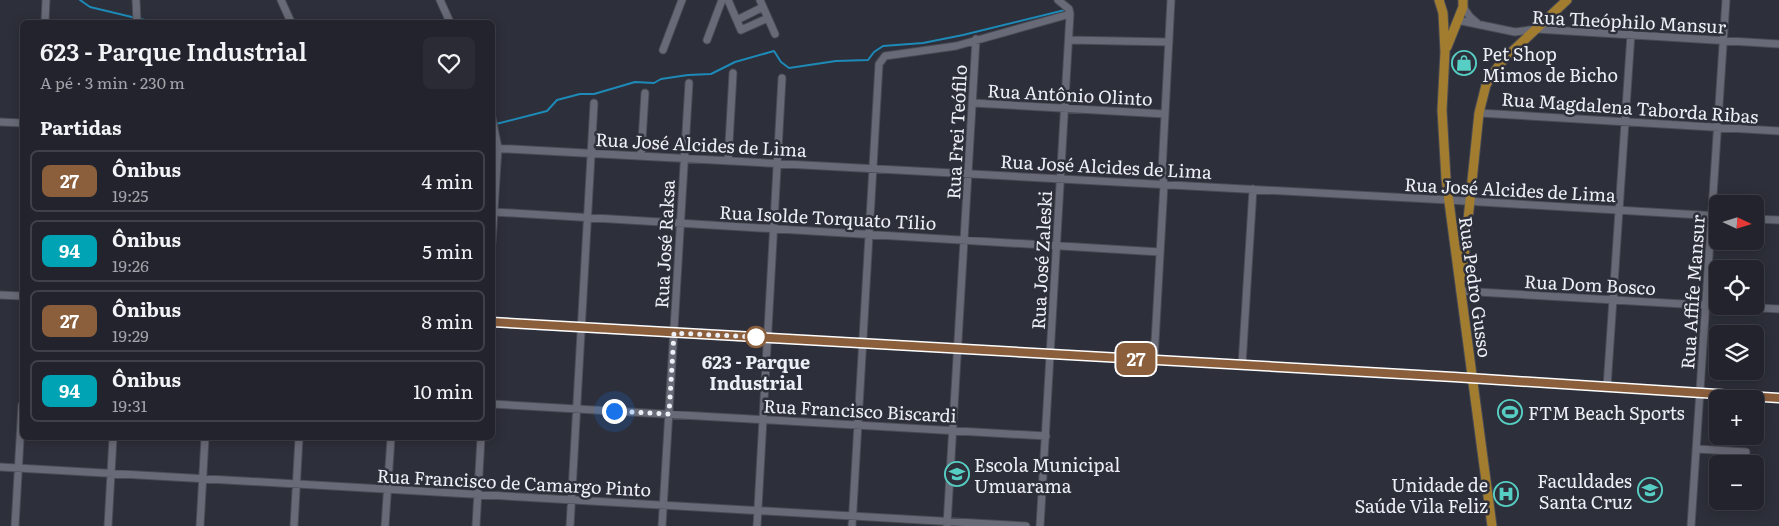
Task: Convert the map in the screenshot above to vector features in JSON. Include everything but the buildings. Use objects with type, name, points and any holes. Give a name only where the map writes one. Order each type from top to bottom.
[{"type":"main road","name":"Rua Pedro Gusso","points":[[1439,0],[1443,18],[1445,52],[1443,134],[1448,200],[1492,526]]},
{"type":"main road","points":[[1460,292],[1482,96],[1491,76],[1504,59],[1566,0]]},
{"type":"main road","name":"Rua Pedro Gusso","points":[[1445,52],[1463,4]]},
{"type":"main road","points":[[1443,18],[1450,22],[1457,20]]},
{"type":"street","points":[[45,20],[46,0]]},
{"type":"street","points":[[136,0],[137,20]]},
{"type":"street","points":[[281,0],[290,20]]},
{"type":"street","points":[[440,0],[449,20]]},
{"type":"street","points":[[663,50],[682,0]]},
{"type":"street","points":[[707,40],[722,0]]},
{"type":"street","points":[[728,0],[741,30],[768,18]]},
{"type":"street","points":[[852,526],[881,59],[885,56],[956,46],[1070,14],[1068,8],[1058,0]]},
{"type":"street","points":[[1154,360],[1164,184],[1162,171],[1171,0]]},
{"type":"street","name":"Rua Affife Mansur","points":[[1715,195],[1717,128],[1726,0]]},
{"type":"street","points":[[736,20],[762,3],[775,34]]},
{"type":"street","points":[[1463,4],[1470,17],[1479,24]]},
{"type":"street","name":"Rua José Zaleski","points":[[1040,526],[1070,14]]},
{"type":"street","name":"Rua Theóphilo Mansur","points":[[1457,20],[1515,32],[1536,29],[1779,44]]},
{"type":"street","points":[[1607,387],[1631,34]]},
{"type":"street","name":"Rua Frei Teófilo","points":[[947,524],[976,39]]},
{"type":"street","points":[[1069,40],[1169,42]]},
{"type":"street","points":[[728,161],[733,73]]},
{"type":"street","points":[[757,526],[782,78]]},
{"type":"street","name":"Rua José Raksa","points":[[662,526],[689,83]]},
{"type":"street","points":[[641,156],[645,92]]},
{"type":"street","points":[[570,526],[594,103]]},
{"type":"street","name":"Rua Antônio Olinto","points":[[973,103],[1165,114]]},
{"type":"street","name":"Rua Magdalena Taborda Ribas","points":[[1479,112],[1779,131]]},
{"type":"street","points":[[0,122],[20,123]]},
{"type":"street","points":[[495,129],[495,148]]},
{"type":"street","name":"Rua José Alcides de Lima","points":[[495,148],[1709,216]]},
{"type":"street","points":[[1242,365],[1253,189]]},
{"type":"street","name":"Rua Isolde Torquato Tílio","points":[[495,212],[1160,252]]},
{"type":"street","points":[[1764,219],[1779,220]]},
{"type":"street","name":"Rua Affife Mansur","points":[[1692,526],[1706,305],[1712,250]]},
{"type":"street","name":"Rua Dom Bosco","points":[[1460,292],[1709,305]]},
{"type":"street","points":[[0,295],[20,296]]},
{"type":"street","points":[[1764,308],[1779,309]]},
{"type":"street","points":[[495,322],[1472,378],[1779,398]]},
{"type":"street","name":"Rua Francisco Biscardi","points":[[495,404],[1046,436]]},
{"type":"street","points":[[16,526],[20,440]]},
{"type":"street","points":[[108,526],[113,440]]},
{"type":"street","points":[[200,526],[205,440]]},
{"type":"street","points":[[294,526],[299,440]]},
{"type":"street","points":[[385,526],[391,440]]},
{"type":"street","points":[[476,526],[481,440]]},
{"type":"street","points":[[1696,449],[1746,452]]},
{"type":"street","name":"Rua Francisco de Camargo Pinto","points":[[0,467],[852,516],[947,524],[1026,526]]},
{"type":"waterway","points":[[80,0],[90,7],[136,18]]},
{"type":"waterway","points":[[496,124],[547,111],[557,100],[580,94],[594,94],[635,82],[654,83],[661,79],[711,74],[735,62],[774,51],[781,62],[789,68],[836,61],[868,60],[874,52],[883,46],[923,43],[1065,10]]},
{"type":"waterway","points":[[140,19],[145,20]]},
{"type":"bus line","name":"27","points":[[495,322],[1454,377],[1779,398]]},
{"type":"place","name":"Pet Shop Mimos de Bicho","points":[[1464,63]]},
{"type":"place","name":"623 - Parque Industrial","points":[[756,337]]},
{"type":"place","name":"FTM Beach Sports","points":[[1510,412]]},
{"type":"place","name":"Escola Municipal Umuarama","points":[[957,474]]},
{"type":"place","name":"Faculdades Santa Cruz","points":[[1650,490]]},
{"type":"place","name":"Unidade de Saúde Vila Feliz","points":[[1506,494]]},
{"type":"route","points":[[614,411],[669,414],[674,333],[756,337]]}]
